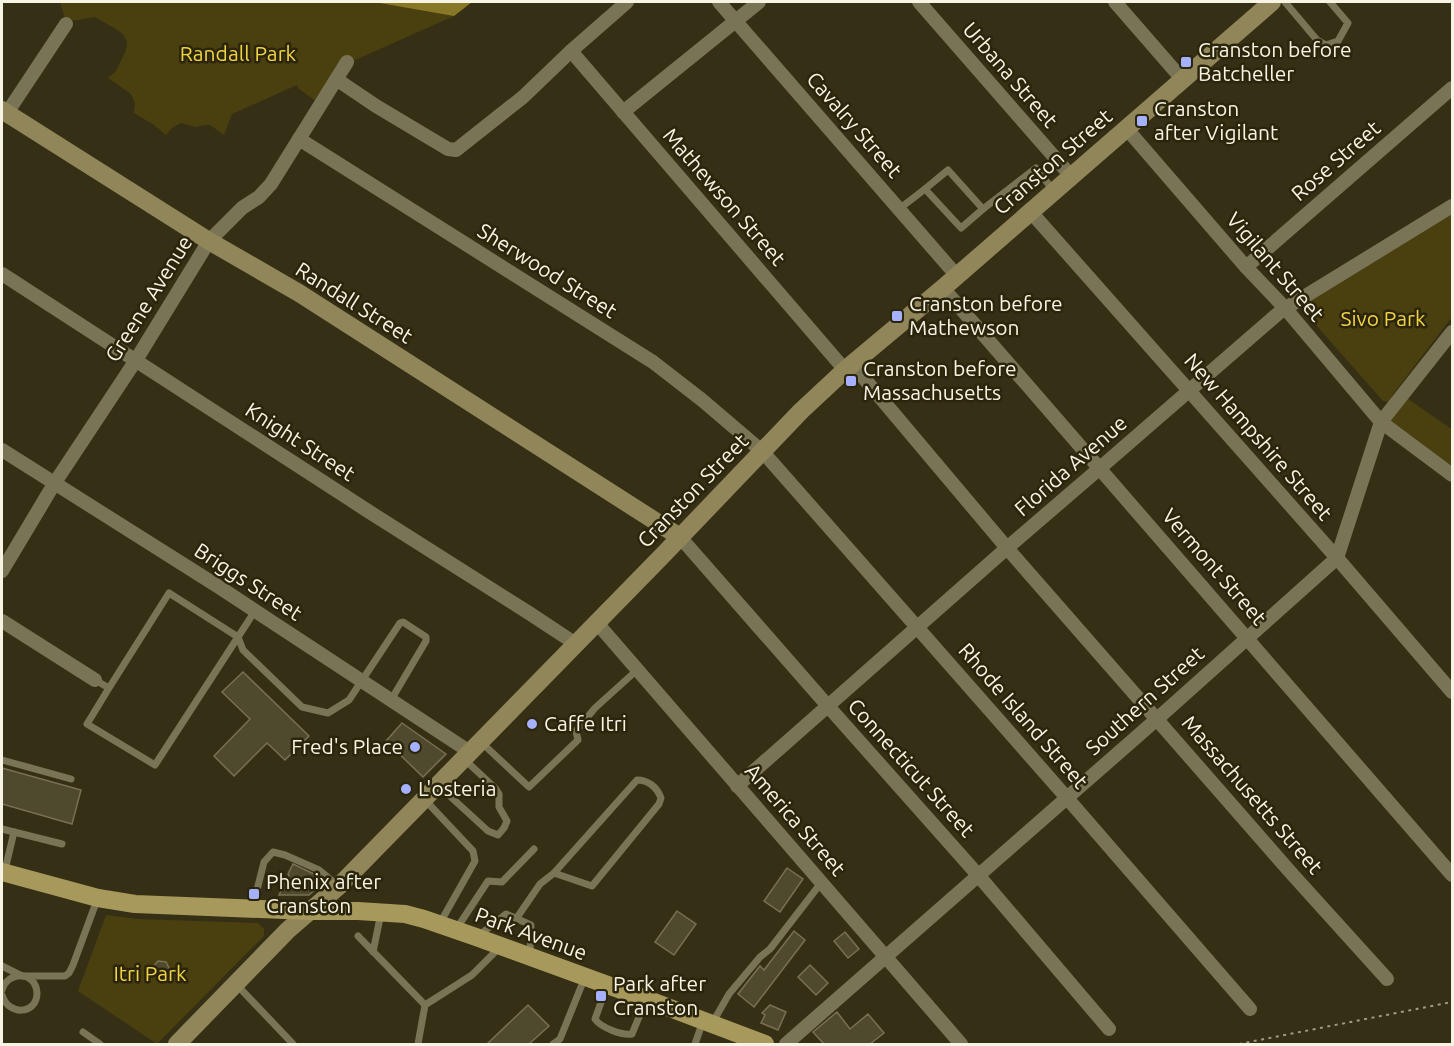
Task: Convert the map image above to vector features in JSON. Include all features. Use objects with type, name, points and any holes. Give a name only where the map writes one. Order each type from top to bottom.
[{"type":"main road","name":"Cranston Street","points":[[177,1044],[288,930],[339,886],[801,411],[1272,2]]},
{"type":"main road","name":"Randall Street","points":[[4,112],[209,241],[299,293],[680,537]]},
{"type":"main road","name":"Park Avenue","points":[[3,872],[98,898],[135,904],[405,914],[476,937],[765,1044]]},
{"type":"street","points":[[339,81],[448,149],[456,150],[523,97],[627,2]]},
{"type":"street","name":"Cavalry Street","points":[[719,2],[899,209],[950,282]]},
{"type":"street","points":[[623,112],[759,2]]},
{"type":"street","name":"Urbana Street","points":[[919,2],[1071,176]]},
{"type":"street","points":[[1115,2],[1182,79]]},
{"type":"street","points":[[4,112],[66,24]]},
{"type":"street","name":"Mathewson Street","points":[[571,51],[849,367]]},
{"type":"street","name":"Greene Avenue","points":[[2,572],[54,484],[136,360],[209,241],[242,208],[259,197],[271,184],[347,62]]},
{"type":"street","name":"Rose Street","points":[[1246,267],[1452,88]]},
{"type":"street","name":"Vigilant Street","points":[[1126,128],[1246,267],[1285,308],[1381,422],[1452,475]]},
{"type":"street","name":"Sherwood Street","points":[[299,139],[653,362],[763,452]]},
{"type":"street","name":"Florida Avenue","points":[[737,786],[917,626],[1285,308],[1452,206]]},
{"type":"street","name":"New Hampshire Street","points":[[1030,211],[1190,390],[1452,692]]},
{"type":"street","name":"Knight Street","points":[[2,274],[576,644]]},
{"type":"street","name":"Vermont Street","points":[[950,282],[1101,468],[1452,875]]},
{"type":"street","points":[[1337,558],[1381,422],[1452,332]]},
{"type":"street","name":"Massachusetts Street","points":[[849,367],[1387,979]]},
{"type":"street","name":"Briggs Street","points":[[2,450],[471,751]]},
{"type":"street","name":"Rhode Island Street","points":[[763,452],[1250,1009]]},
{"type":"street","name":"Connecticut Street","points":[[680,537],[978,875],[1109,1029]]},
{"type":"street","name":"Southern Street","points":[[786,1044],[1337,558]]},
{"type":"street","points":[[2,621],[95,680]]},
{"type":"street","name":"America Street","points":[[597,623],[961,1044]]},
{"type":"lane","points":[[1285,2],[1317,40],[1326,45],[1338,41],[1348,23],[1330,2]]},
{"type":"lane","points":[[925,189],[961,228],[1036,168],[1054,191]]},
{"type":"lane","points":[[899,209],[948,170],[983,209]]},
{"type":"lane","points":[[255,611],[238,637],[155,765],[87,724],[169,593],[238,637],[243,650],[302,706],[328,713],[349,700],[400,622],[404,622],[426,637],[426,641],[391,700]]},
{"type":"lane","points":[[471,751],[529,787],[578,740],[576,731],[595,708],[637,670]]},
{"type":"lane","points":[[95,680],[109,688]]},
{"type":"lane","points":[[438,785],[488,831],[498,835],[507,821],[499,807],[499,794],[471,751]]},
{"type":"lane","points":[[2,760],[71,779]]},
{"type":"lane","points":[[516,919],[540,884],[554,873],[637,780],[643,780],[659,791],[661,798],[659,804],[592,886],[554,873]]},
{"type":"lane","points":[[424,799],[473,851],[475,861],[447,927]]},
{"type":"lane","points":[[2,829],[62,844]]},
{"type":"lane","points":[[3,872],[14,832]]},
{"type":"lane","points":[[447,927],[488,880],[502,882],[534,849]]},
{"type":"lane","points":[[255,910],[256,894],[264,862],[273,852],[319,870],[339,886]]},
{"type":"lane","points":[[695,1044],[729,994],[760,957],[770,949],[821,883]]},
{"type":"lane","points":[[2,990],[6,981],[16,975],[65,976],[69,973],[98,898]]},
{"type":"lane","points":[[373,952],[381,913]]},
{"type":"lane","points":[[476,937],[506,914],[531,925],[530,958]]},
{"type":"lane","points":[[358,936],[425,1005]]},
{"type":"lane","points":[[418,1044],[425,1005],[472,975],[500,947]]},
{"type":"lane","points":[[2,966],[32,981],[37,992],[29,1008],[18,1011],[4,1002],[2,995]]},
{"type":"lane","points":[[554,1044],[560,1039],[585,977]]},
{"type":"lane","points":[[236,984],[294,1044]]},
{"type":"lane","points":[[607,986],[595,1018],[598,1024],[626,1035],[632,1034],[646,999]]},
{"type":"lane","points":[[83,1032],[100,1044]]},
{"type":"path","points":[[1239,1044],[1452,1002]]},
{"type":"green space","name":"Randall Park","points":[[60,2],[472,2],[454,16],[353,61],[320,104],[299,89],[297,85],[232,114],[224,135],[210,125],[195,127],[181,123],[166,135],[134,113],[135,103],[131,94],[108,78],[116,71],[126,50],[127,42],[123,34],[95,17],[66,22]]},
{"type":"green space","name":"Sivo Park","points":[[1452,214],[1452,317],[1389,402],[1383,401],[1309,317],[1306,302]]},
{"type":"green space","points":[[1404,396],[1452,429],[1452,473],[1385,423]]},
{"type":"green space","name":"Itri Park","points":[[106,915],[138,919],[258,923],[264,929],[264,936],[157,1044],[78,991]]},
{"type":"shaded area","points":[[374,2],[472,2],[454,16]]},
{"type":"building","points":[[243,672],[309,736],[285,760],[267,743],[234,776],[214,756],[250,719],[222,692]]},
{"type":"building","name":"Fred's Place","points":[[402,723],[446,754],[423,777],[386,741]]},
{"type":"building","points":[[2,768],[81,790],[72,824],[2,804]]},
{"type":"building","points":[[293,864],[316,875],[324,882],[309,895],[279,895]]},
{"type":"building","points":[[787,868],[803,879],[780,912],[764,901]]},
{"type":"building","points":[[677,911],[696,924],[674,955],[655,942]]},
{"type":"building","points":[[794,931],[805,940],[754,1007],[738,994],[760,966],[764,970]]},
{"type":"building","points":[[845,932],[859,949],[848,958],[834,941]]},
{"type":"building","points":[[158,961],[166,962],[170,970],[164,977],[156,976],[152,968]]},
{"type":"building","points":[[810,965],[828,983],[816,995],[798,977]]},
{"type":"building","points":[[528,1005],[549,1026],[529,1044],[487,1044]]},
{"type":"building","points":[[770,1005],[786,1012],[778,1030],[761,1023],[765,1015],[762,1013]]},
{"type":"building","points":[[837,1012],[850,1029],[868,1014],[884,1033],[870,1044],[824,1044],[813,1032]]},
{"type":"place","name":"Cranston before Batcheller","points":[[1186,62]]},
{"type":"place","name":"Cranston after Vigilant","points":[[1142,121]]},
{"type":"place","name":"Cranston before Mathewson","points":[[897,316]]},
{"type":"place","name":"Cranston before Massachusetts","points":[[851,381]]},
{"type":"place","name":"Caffe Itri","points":[[532,724]]},
{"type":"place","name":"Fred's Place","points":[[415,747]]},
{"type":"place","name":"L'osteria","points":[[406,789]]},
{"type":"place","name":"Phenix after Cranston","points":[[254,894]]},
{"type":"place","name":"Park after Cranston","points":[[601,996]]}]
